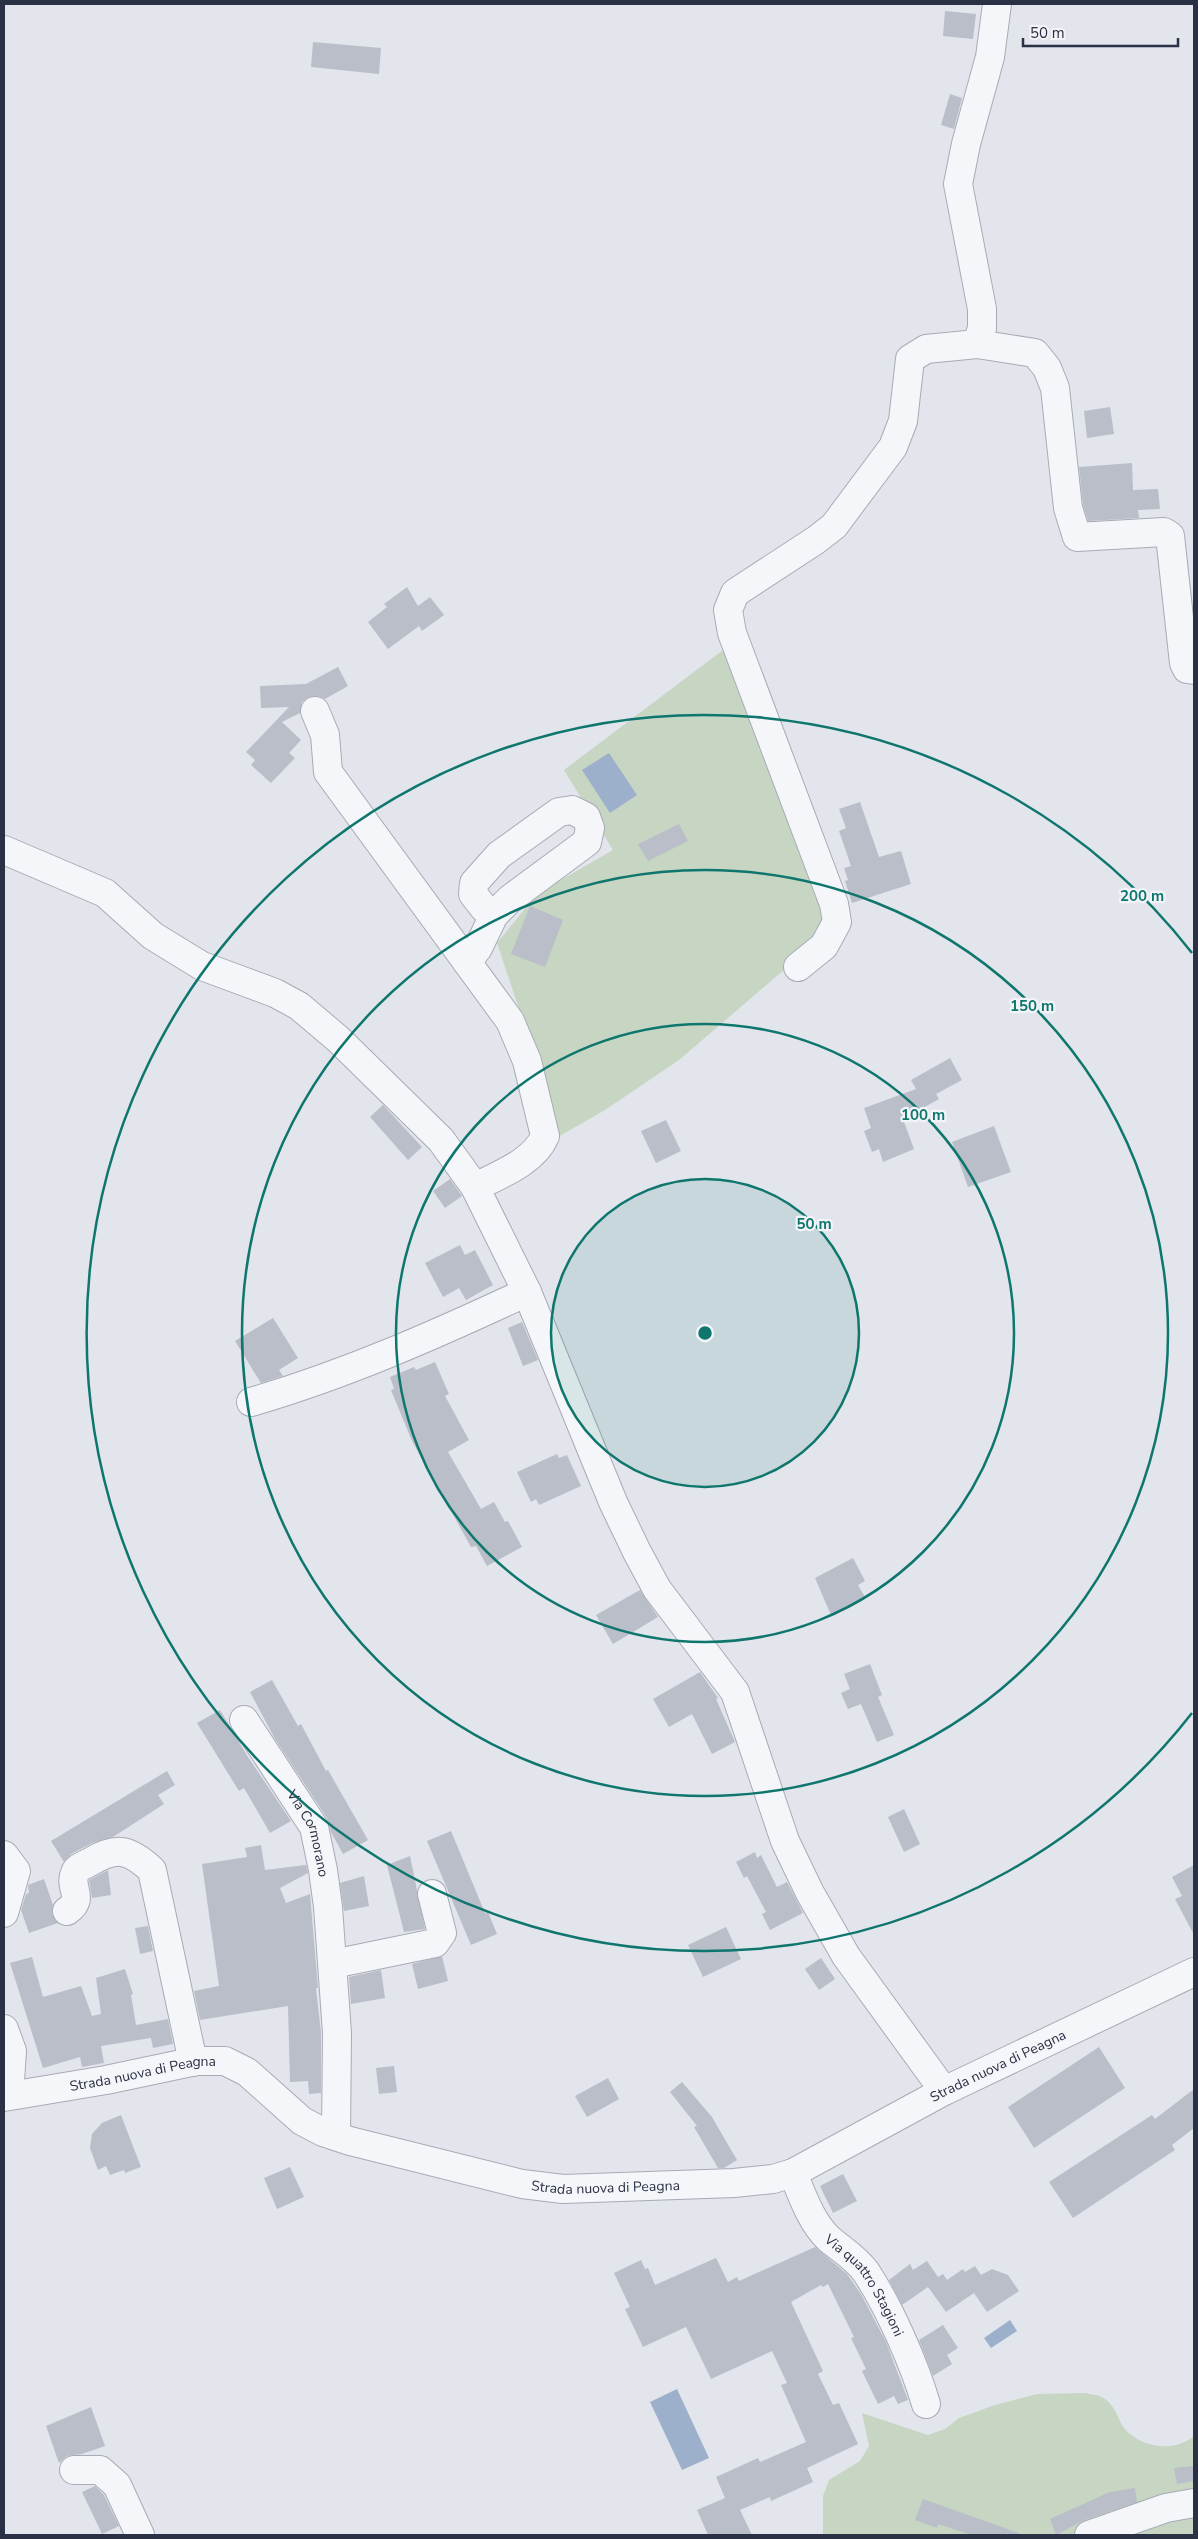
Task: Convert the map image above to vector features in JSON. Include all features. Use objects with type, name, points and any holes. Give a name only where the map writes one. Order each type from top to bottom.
[{"type":"street","points":[[977,344],[982,328],[982,309],[958,184],[966,144],[990,58],[997,4]]},
{"type":"street","points":[[798,967],[824,946],[838,922],[834,904],[732,633],[728,610],[735,593],[816,540],[834,526],[893,447],[903,422],[910,359],[926,349],[977,344],[1035,353],[1048,368],[1055,388],[1068,508],[1077,537],[1164,532],[1170,536],[1184,663],[1187,669],[1194,670]]},
{"type":"street","points":[[315,711],[324,735],[328,772],[510,1021],[527,1061],[545,1136],[540,1148],[511,1168],[475,1187]]},
{"type":"street","points":[[4,850],[105,893],[153,936],[202,966],[231,978],[275,992],[299,1006],[338,1039],[441,1140],[475,1187],[527,1292],[613,1502],[636,1552],[657,1589],[735,1692],[785,1841],[810,1893],[846,1956],[944,2091]]},
{"type":"street","points":[[467,962],[478,948],[494,915]]},
{"type":"street","points":[[251,1402],[313,1385],[362,1366],[423,1341],[527,1292]]},
{"type":"street","name":"Via Cormorano","points":[[244,1720],[314,1827],[324,1870],[337,2033],[336,2136]]},
{"type":"street","points":[[68,1911],[74,1906],[77,1899],[74,1876],[76,1870],[108,1852],[121,1852],[140,1859],[152,1870],[193,2062]]},
{"type":"street","points":[[4,1855],[16,1871],[4,1913]]},
{"type":"street","points":[[332,1964],[435,1943],[442,1933],[432,1894]]},
{"type":"street","name":"Strada nuova di Peagna","points":[[6,2096],[106,2080],[193,2062],[225,2061],[247,2072],[302,2121],[336,2136],[412,2157],[541,2187],[563,2189],[734,2183],[773,2179],[793,2172],[944,2091],[1194,1972]]},
{"type":"street","points":[[4,2029],[12,2051],[6,2096]]},
{"type":"street","name":"Via quattro Stagioni","points":[[793,2172],[805,2203],[819,2227],[829,2239],[854,2258],[866,2272],[895,2327],[926,2404]]},
{"type":"street","points":[[74,2470],[100,2470],[117,2485],[140,2535]]},
{"type":"street","points":[[1089,2535],[1166,2508],[1194,2503]]},
{"type":"green space","points":[[727,647],[828,912],[813,945],[679,1060],[605,1110],[556,1138],[525,1027],[497,943],[537,894],[613,850],[564,770]]},
{"type":"green space","points":[[1086,2393],[1099,2396],[1109,2402],[1124,2428],[1131,2435],[1148,2444],[1158,2446],[1177,2445],[1194,2436],[1194,2535],[823,2535],[823,2496],[829,2480],[860,2461],[869,2446],[862,2413],[928,2435],[945,2429],[959,2418],[995,2405],[1037,2394]]},
{"type":"water","points":[[609,753],[637,795],[610,813],[582,770]]},
{"type":"water","points":[[1010,2320],[1017,2331],[991,2348],[984,2338]]},
{"type":"water","points":[[677,2389],[709,2458],[682,2470],[650,2402]]},
{"type":"building","points":[[945,11],[976,14],[973,39],[943,36]]},
{"type":"building","points":[[313,42],[381,48],[379,74],[311,67]]},
{"type":"building","points":[[950,94],[962,98],[954,129],[941,125]]},
{"type":"building","points":[[1110,407],[1114,434],[1087,438],[1084,411]]},
{"type":"building","points":[[1132,463],[1133,490],[1158,489],[1160,509],[1138,510],[1139,518],[1088,521],[1083,505],[1079,467]]},
{"type":"building","points":[[407,587],[418,606],[430,597],[444,615],[422,631],[419,626],[388,649],[368,622],[387,607],[384,604]]},
{"type":"building","points":[[338,667],[348,686],[325,699],[317,696],[309,697],[302,702],[300,713],[282,722],[301,740],[289,753],[295,758],[271,783],[251,765],[255,760],[246,752],[289,707],[261,708],[260,686],[306,684]]},
{"type":"building","points":[[860,802],[879,857],[901,851],[911,884],[852,903],[845,881],[848,880],[844,868],[851,866],[839,831],[846,828],[839,809]]},
{"type":"building","points":[[679,824],[688,841],[648,861],[638,844]]},
{"type":"building","points":[[530,906],[563,920],[545,967],[511,954]]},
{"type":"building","points":[[950,1058],[962,1080],[936,1094],[939,1099],[903,1119],[914,1149],[883,1162],[879,1149],[872,1152],[864,1131],[871,1128],[864,1108],[916,1089],[911,1080]]},
{"type":"building","points":[[383,1105],[422,1147],[408,1160],[370,1117]]},
{"type":"building","points":[[666,1120],[681,1151],[656,1163],[641,1131]]},
{"type":"building","points":[[994,1126],[1011,1172],[968,1187],[952,1142]]},
{"type":"building","points":[[450,1179],[462,1196],[445,1208],[433,1191]]},
{"type":"building","points":[[460,1245],[465,1255],[475,1250],[493,1285],[466,1300],[459,1288],[443,1297],[425,1263]]},
{"type":"building","points":[[273,1318],[298,1358],[279,1370],[283,1376],[261,1383],[235,1341]]},
{"type":"building","points":[[522,1322],[538,1360],[523,1366],[508,1328]]},
{"type":"building","points":[[435,1362],[449,1394],[445,1396],[469,1440],[448,1452],[481,1509],[494,1502],[505,1522],[508,1521],[522,1547],[487,1566],[476,1546],[471,1547],[412,1441],[391,1390],[394,1389],[390,1377],[414,1367],[416,1370]]},
{"type":"building","points":[[557,1454],[559,1458],[567,1455],[581,1486],[539,1505],[536,1499],[531,1502],[517,1472]]},
{"type":"building","points":[[853,1558],[865,1581],[858,1585],[865,1597],[831,1615],[815,1578]]},
{"type":"building","points":[[640,1590],[658,1617],[613,1644],[596,1615]]},
{"type":"building","points":[[870,1664],[882,1695],[878,1697],[894,1735],[877,1742],[861,1704],[848,1709],[841,1693],[850,1689],[844,1674]]},
{"type":"building","points":[[700,1672],[718,1698],[716,1699],[735,1742],[712,1754],[692,1714],[669,1727],[653,1699]]},
{"type":"building","points":[[272,1680],[298,1726],[301,1724],[326,1771],[328,1770],[368,1840],[343,1854],[331,1832],[327,1818],[275,1739],[250,1692]]},
{"type":"building","points":[[220,1710],[248,1757],[291,1821],[270,1833],[244,1788],[239,1791],[197,1723]]},
{"type":"building","points":[[167,1771],[175,1785],[158,1795],[164,1804],[113,1837],[92,1843],[71,1854],[64,1862],[51,1841]]},
{"type":"building","points":[[904,1809],[920,1844],[904,1852],[888,1817]]},
{"type":"building","points":[[451,1831],[485,1913],[488,1912],[497,1934],[471,1945],[427,1841]]},
{"type":"building","points":[[261,1845],[265,1870],[306,1865],[308,1873],[280,1888],[286,1903],[310,1894],[321,2033],[321,2093],[309,2094],[308,2081],[290,2082],[288,2006],[200,2020],[194,1991],[219,1986],[202,1864],[247,1857],[245,1848]]},
{"type":"building","points":[[755,1852],[757,1858],[761,1855],[777,1887],[787,1882],[803,1913],[770,1930],[762,1914],[766,1912],[747,1876],[744,1878],[736,1862]]},
{"type":"building","points":[[410,1856],[425,1929],[404,1932],[387,1865]]},
{"type":"building","points":[[1194,1865],[1194,1935],[1175,1899],[1182,1896],[1172,1877]]},
{"type":"building","points":[[108,1870],[111,1895],[92,1898],[89,1880]]},
{"type":"building","points":[[364,1876],[369,1906],[344,1911],[340,1883]]},
{"type":"building","points":[[44,1879],[53,1905],[52,1914],[58,1923],[29,1933],[21,1910],[26,1894],[29,1893],[28,1885]]},
{"type":"building","points":[[148,1926],[153,1951],[140,1954],[135,1928]]},
{"type":"building","points":[[726,1927],[741,1959],[703,1977],[688,1945]]},
{"type":"building","points":[[442,1956],[448,1981],[418,1989],[412,1964]]},
{"type":"building","points":[[32,1957],[43,1997],[81,1986],[92,2016],[101,2014],[96,1978],[125,1969],[133,1994],[131,1995],[136,2025],[168,2019],[173,2044],[153,2048],[151,2038],[101,2046],[104,2063],[82,2067],[80,2057],[43,2068],[10,1963]]},
{"type":"building","points":[[821,1958],[835,1979],[819,1990],[805,1969]]},
{"type":"building","points":[[381,1970],[385,1998],[351,2004],[349,1977]]},
{"type":"building","points":[[1099,2047],[1125,2088],[1034,2148],[1008,2107]]},
{"type":"building","points":[[394,2066],[397,2092],[379,2094],[376,2068]]},
{"type":"building","points":[[608,2078],[619,2099],[587,2117],[575,2096]]},
{"type":"building","points":[[682,2082],[712,2117],[737,2160],[724,2168],[718,2168],[694,2127],[697,2126],[670,2092]]},
{"type":"building","points":[[1194,2089],[1194,2128],[1172,2145],[1175,2150],[1073,2218],[1049,2182],[1152,2115],[1155,2119]]},
{"type":"building","points":[[121,2115],[141,2167],[125,2173],[124,2170],[110,2175],[106,2166],[98,2170],[90,2148],[92,2134],[102,2123]]},
{"type":"building","points":[[290,2167],[304,2197],[277,2209],[264,2178]]},
{"type":"building","points":[[843,2174],[857,2201],[833,2213],[820,2186]]},
{"type":"building","points":[[815,2247],[847,2274],[861,2294],[886,2342],[908,2400],[898,2404],[894,2396],[878,2404],[862,2371],[866,2369],[851,2338],[854,2337],[828,2284],[823,2287],[821,2285],[791,2302],[823,2371],[818,2374],[833,2405],[839,2403],[858,2444],[807,2468],[813,2482],[771,2501],[770,2497],[740,2510],[752,2535],[708,2535],[697,2510],[725,2498],[716,2477],[758,2458],[760,2462],[806,2442],[781,2385],[787,2383],[772,2351],[711,2379],[686,2327],[643,2347],[625,2309],[630,2307],[614,2273],[641,2260],[645,2269],[648,2268],[655,2285],[716,2258],[728,2282],[737,2277],[739,2281]]},
{"type":"building","points":[[927,2261],[938,2277],[943,2274],[947,2280],[963,2269],[965,2272],[975,2266],[981,2275],[992,2269],[1008,2275],[1019,2291],[987,2312],[974,2293],[946,2312],[928,2287],[902,2305],[889,2280],[910,2264],[913,2270]]},
{"type":"building","points":[[943,2325],[958,2348],[947,2355],[952,2364],[933,2376],[919,2340]]},
{"type":"building","points":[[91,2407],[105,2446],[82,2454],[67,2456],[59,2463],[46,2426]]},
{"type":"building","points":[[1194,2466],[1194,2481],[1177,2484],[1174,2468]]},
{"type":"building","points":[[95,2486],[104,2495],[119,2526],[102,2534],[82,2492]]},
{"type":"building","points":[[1135,2488],[1137,2502],[1084,2520],[1056,2535],[1050,2519],[1110,2492]]},
{"type":"building","points":[[923,2499],[1019,2533],[1018,2535],[972,2535],[938,2524],[937,2528],[915,2520]]}]
